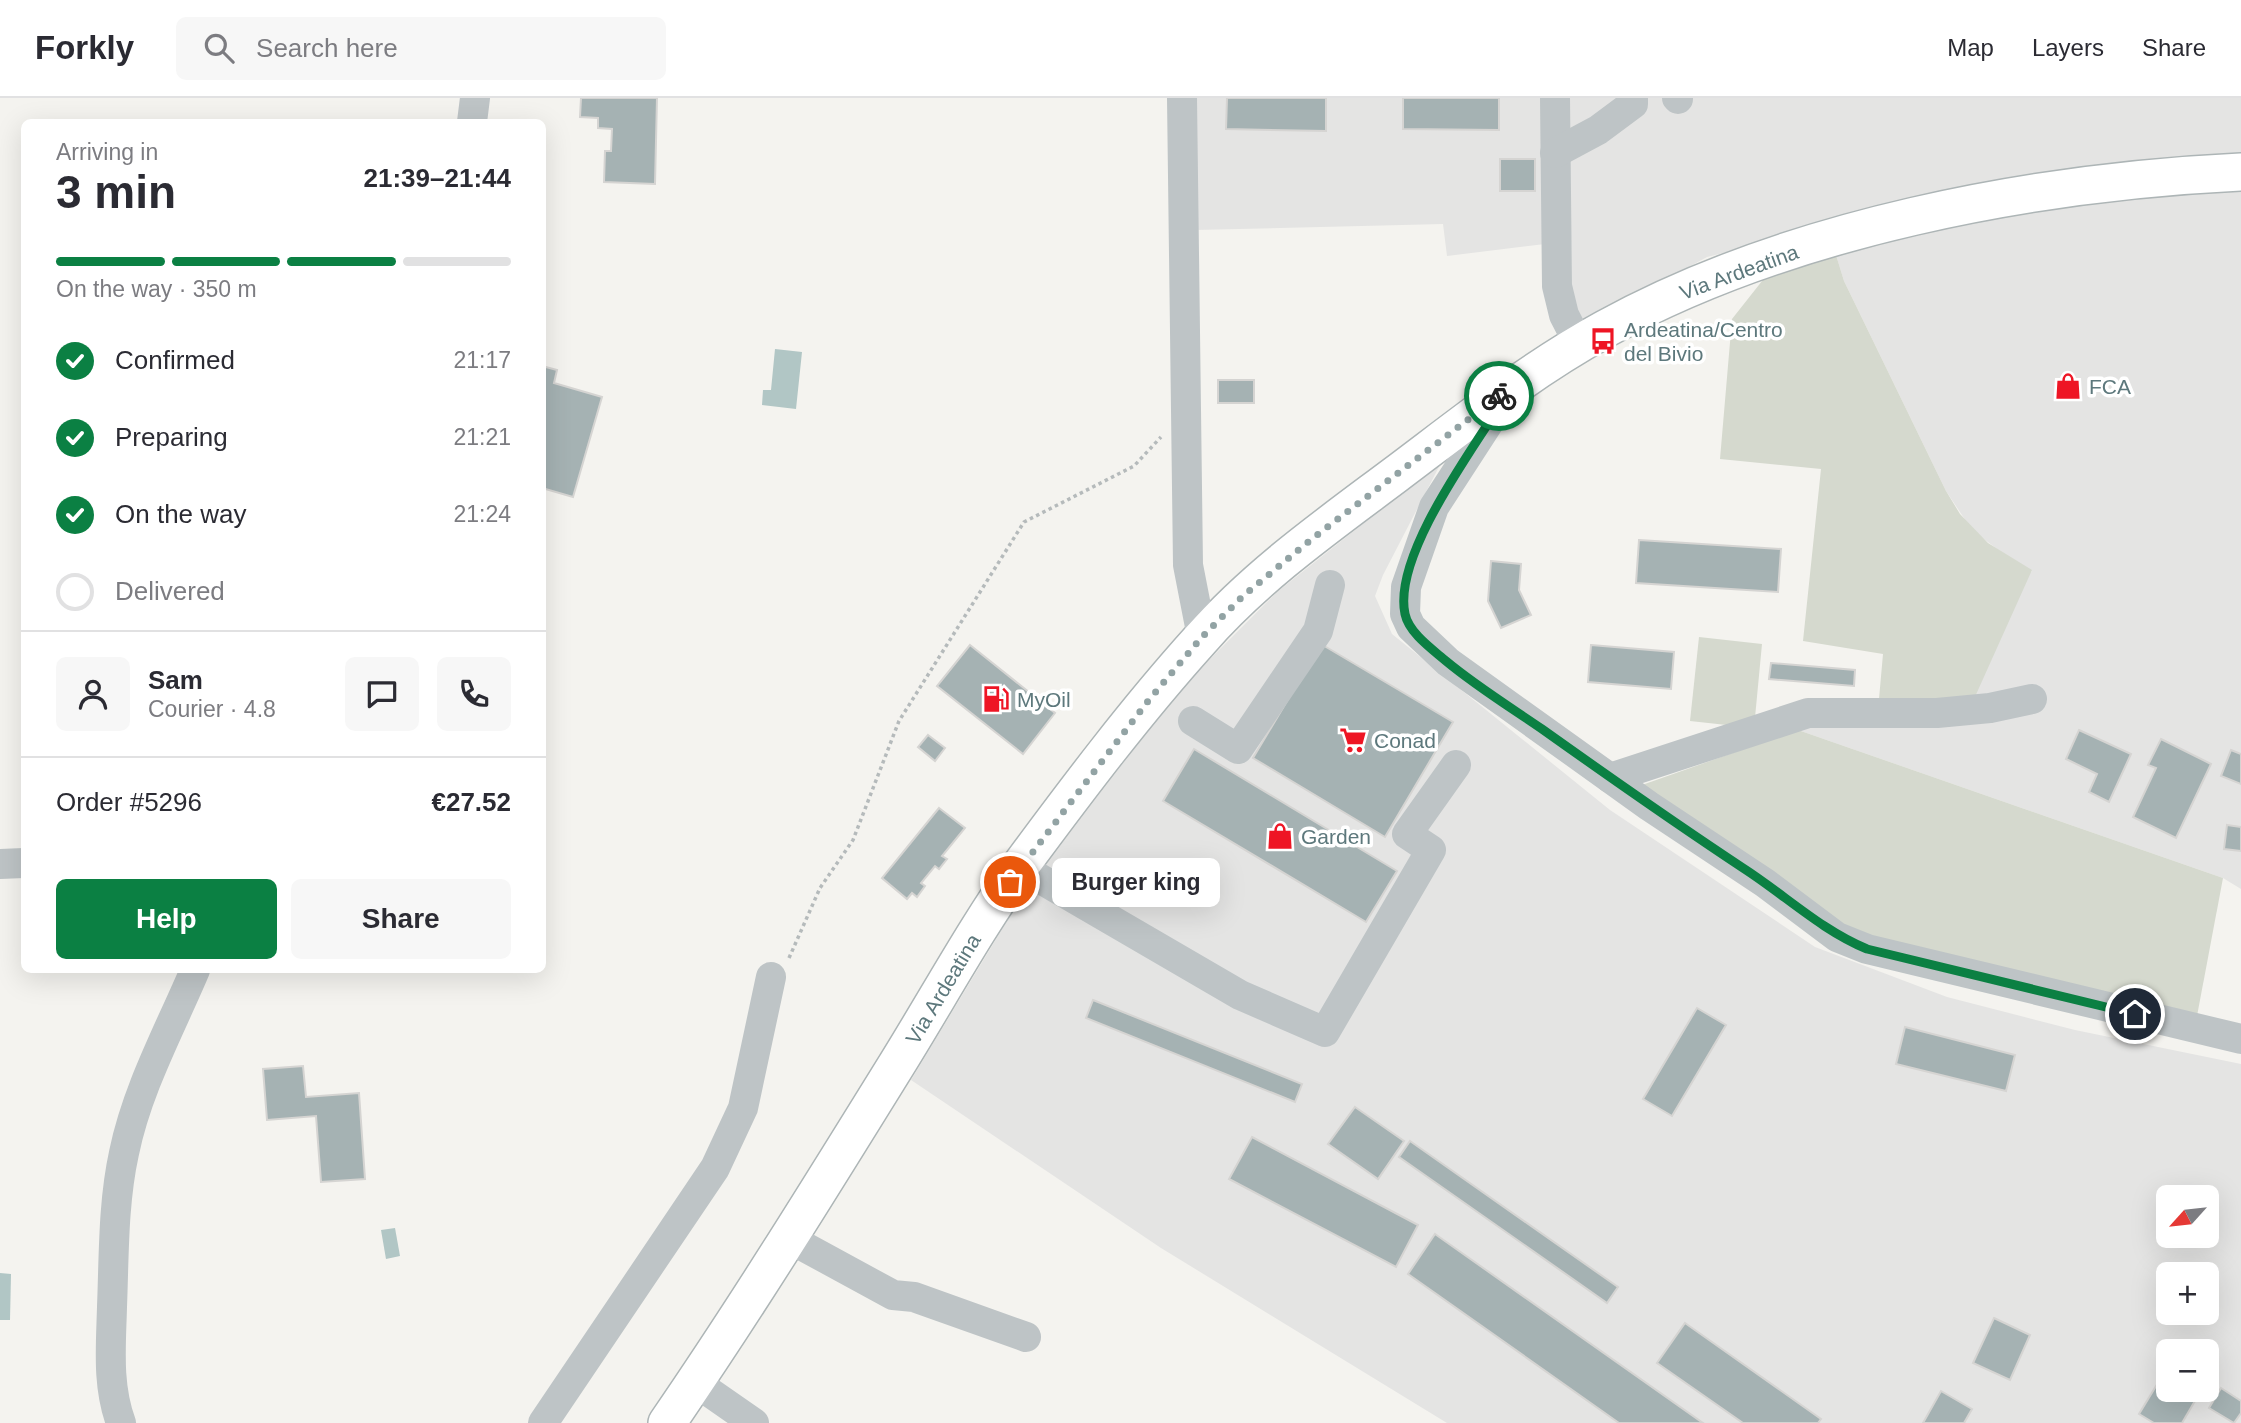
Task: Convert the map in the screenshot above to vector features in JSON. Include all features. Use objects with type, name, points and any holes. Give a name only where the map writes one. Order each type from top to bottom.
[{"type":"main road","name":"Via Ardeatina","points":[[667,1423],[790,1239],[1020,867],[1148,701],[1202,637],[1291,555],[1512,387],[1579,344],[1659,301],[1738,269],[1877,227],[1995,199],[2089,184],[2241,172]]},
{"type":"street","points":[[472,119],[475,98]]},
{"type":"street","points":[[1182,98],[1188,565],[1202,637]]},
{"type":"street","points":[[1555,98],[1558,286],[1564,315],[1579,344]]},
{"type":"street","points":[[1555,153],[1598,130],[1633,104],[1633,98]]},
{"type":"street","points":[[1512,387],[1434,508],[1411,565],[1406,587],[1405,614],[1415,632],[1448,663],[1610,778],[1765,883],[1837,937],[1867,949],[2241,1039]]},
{"type":"street","points":[[1193,721],[1238,749],[1318,631],[1330,585]]},
{"type":"street","points":[[1610,778],[1808,713],[1937,713],[1990,708],[2032,699]]},
{"type":"street","points":[[1020,867],[1240,995],[1325,1032],[1431,850],[1407,834],[1456,765]]},
{"type":"street","points":[[0,864],[21,863]]},
{"type":"street","points":[[121,1423],[112,1390],[110,1364],[114,1230],[120,1173],[141,1096],[194,973]]},
{"type":"street","points":[[543,1423],[715,1168],[743,1108],[771,977]]},
{"type":"street","points":[[790,1239],[892,1295],[914,1297],[1026,1336]]},
{"type":"street","points":[[695,1382],[754,1423]]},
{"type":"path","points":[[771,977],[793,953],[820,888],[853,840],[899,721],[1024,522],[1134,466],[1186,410]]},
{"type":"shaded area","points":[[1194,98],[1541,98],[1545,244],[1447,256],[1443,224],[1195,230]]},
{"type":"shaded area","points":[[1569,98],[2241,98],[2241,154],[2193,157],[1803,233],[1707,257],[1586,323],[1572,303]]},
{"type":"shaded area","name":"FCA","points":[[2241,186],[2241,889],[2223,878],[1798,730],[1879,699],[2032,571],[1972,530],[1946,491],[1844,281],[1836,255],[1949,225],[2042,208]]},
{"type":"shaded area","points":[[1836,255],[1844,281],[1946,491],[1960,514],[1988,543],[2032,570],[1974,699],[1879,699],[1883,654],[1803,641],[1821,469],[1720,459],[1732,319],[1766,276]]},
{"type":"shaded area","points":[[775,349],[802,352],[796,409],[762,405],[763,390],[771,390]]},
{"type":"shaded area","points":[[1442,461],[1383,575],[1375,596],[1392,634],[1610,810],[1815,947],[1947,997],[2075,1030],[2241,1064],[2241,1423],[1447,1423],[1161,1248],[911,1080],[1039,868],[1189,680],[1277,592]]},
{"type":"shaded area","points":[[1699,637],[1762,644],[1754,728],[1690,721]]},
{"type":"shaded area","points":[[1798,730],[2223,878],[2197,1016],[1848,931],[1642,785]]},
{"type":"shaded area","points":[[395,1228],[400,1256],[386,1259],[381,1230]]},
{"type":"shaded area","points":[[0,1273],[11,1274],[10,1320],[0,1320]]},
{"type":"building","points":[[581,98],[657,98],[655,184],[604,182],[605,151],[611,151],[612,129],[598,128],[598,118],[580,117]]},
{"type":"building","points":[[1227,98],[1326,98],[1326,131],[1226,129]]},
{"type":"building","points":[[1403,98],[1499,98],[1499,130],[1403,129]]},
{"type":"building","points":[[1500,159],[1535,159],[1535,191],[1500,191]]},
{"type":"building","points":[[546,367],[557,370],[554,383],[602,397],[573,497],[546,489]]},
{"type":"building","points":[[1218,380],[1254,380],[1254,403],[1218,403]]},
{"type":"building","points":[[1639,540],[1781,549],[1778,592],[1636,583]]},
{"type":"building","points":[[1491,561],[1521,564],[1519,590],[1531,615],[1501,628],[1488,601]]},
{"type":"building","name":"Conad","points":[[1321,644],[1453,722],[1385,837],[1253,758]]},
{"type":"building","name":"MyOil","points":[[970,645],[1055,713],[1023,754],[937,686]]},
{"type":"building","points":[[1591,645],[1674,652],[1671,689],[1588,682]]},
{"type":"building","points":[[1771,663],[1855,670],[1854,686],[1769,679]]},
{"type":"building","points":[[2079,730],[2131,754],[2109,802],[2089,792],[2097,774],[2066,759]]},
{"type":"building","points":[[928,735],[945,748],[935,761],[918,747]]},
{"type":"building","points":[[2161,739],[2211,764],[2176,838],[2133,817],[2156,768],[2148,765]]},
{"type":"building","name":"Garden","points":[[1194,749],[1397,871],[1366,922],[1163,801]]},
{"type":"building","points":[[2231,750],[2241,754],[2241,784],[2221,776]]},
{"type":"building","points":[[939,808],[965,828],[942,856],[947,859],[939,869],[935,866],[921,883],[925,886],[917,897],[912,893],[907,899],[882,878]]},
{"type":"building","points":[[2227,825],[2241,827],[2241,851],[2224,849]]},
{"type":"building","points":[[1093,1000],[1302,1084],[1295,1102],[1086,1018]]},
{"type":"building","points":[[1697,1008],[1726,1025],[1672,1116],[1643,1099]]},
{"type":"building","points":[[1905,1027],[2015,1055],[2006,1091],[1896,1064]]},
{"type":"building","points":[[303,1066],[306,1097],[359,1093],[365,1179],[321,1182],[316,1116],[267,1120],[263,1069]]},
{"type":"building","points":[[1355,1107],[1404,1141],[1378,1179],[1328,1144]]},
{"type":"building","points":[[1252,1137],[1418,1225],[1396,1267],[1229,1179]]},
{"type":"building","points":[[1410,1141],[1618,1287],[1607,1303],[1399,1157]]},
{"type":"building","points":[[1435,1234],[1703,1423],[1619,1423],[1408,1274]]},
{"type":"building","points":[[1994,1318],[2030,1335],[2010,1380],[1973,1363]]},
{"type":"building","points":[[1685,1323],[1821,1419],[1818,1423],[1743,1423],[1657,1363]]},
{"type":"building","points":[[2156,1386],[2156,1402],[2194,1402],[2182,1423],[2154,1423],[2139,1414]]},
{"type":"building","points":[[2221,1388],[2241,1401],[2241,1413],[2234,1423],[2209,1408],[2213,1402],[2219,1402]]},
{"type":"building","points":[[1941,1391],[1972,1409],[1964,1423],[1923,1423]]},
{"type":"way so far","points":[[1010,882],[1148,701],[1202,637],[1243,596],[1291,555],[1499,396]]},
{"type":"place","name":"Ardeatina/Centro del Bivio","points":[[1603,341]]},
{"type":"place","name":"FCA","points":[[2068,386]]},
{"type":"place","name":"MyOil","points":[[996,699]]},
{"type":"place","name":"Conad","points":[[1353,740]]},
{"type":"place","name":"Garden","points":[[1280,836]]},
{"type":"place","name":"Burger king","points":[[1010,882]]},
{"type":"route","points":[[1499,396],[1512,387],[1434,508],[1411,565],[1404,607],[1415,632],[1448,663],[1648,806],[1765,883],[1837,937],[1867,949],[2135,1014]]}]
